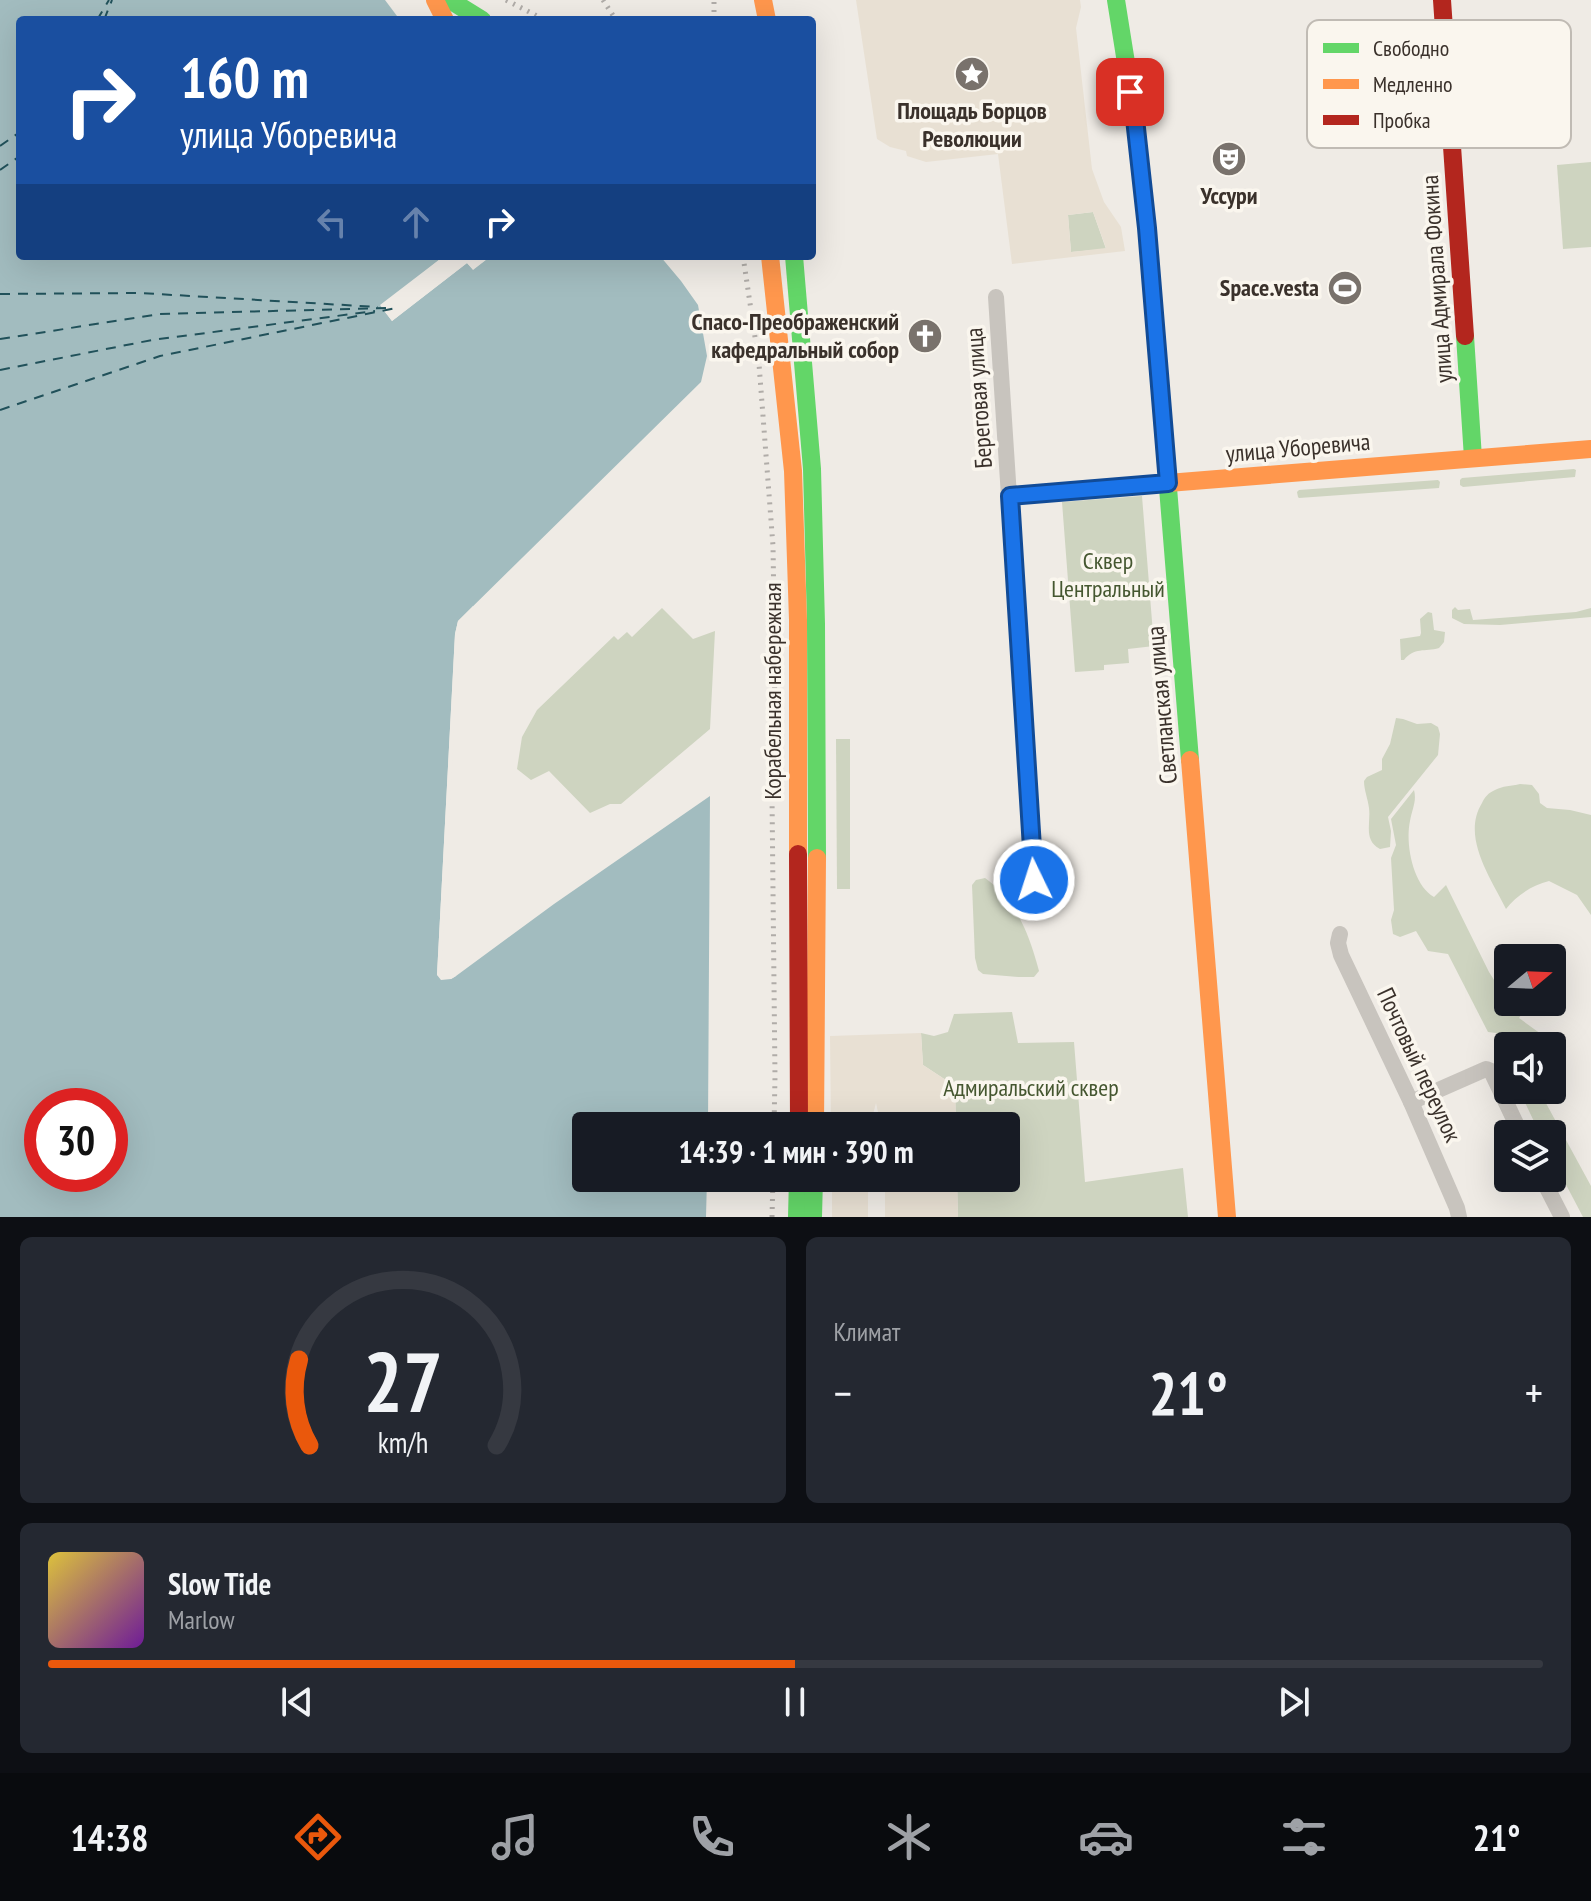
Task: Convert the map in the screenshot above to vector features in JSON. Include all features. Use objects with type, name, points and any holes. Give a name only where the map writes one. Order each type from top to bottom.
[{"type":"main road","points":[[450,0],[476,16]]},
{"type":"main road","name":"Светланская улица","points":[[1116,0],[1135,119],[1147,228],[1227,1217]]},
{"type":"main road","name":"улица Адмирала Фокина","points":[[1442,0],[1443,20]]},
{"type":"main road","name":"улица Адмирала Фокина","points":[[1452,148],[1473,458]]},
{"type":"main road","name":"Корабельная набережная","points":[[770,260],[793,471],[797,605],[799,1112]]},
{"type":"main road","name":"Корабельная набережная","points":[[794,260],[812,469],[816,624],[815,1112]]},
{"type":"main road","name":"улица Уборевича","points":[[1168,483],[1591,449]]},
{"type":"main road","points":[[797,1217],[798,1192]]},
{"type":"main road","points":[[813,1217],[814,1192]]},
{"type":"street","name":"Береговая улица","points":[[996,297],[1034,880]]},
{"type":"street","name":"улица Уборевича","points":[[1010,496],[1168,483]]},
{"type":"street","name":"Почтовый переулок","points":[[1340,934],[1338,943],[1341,955],[1411,1102],[1459,1217]]},
{"type":"street","points":[[1411,1102],[1486,1069],[1491,1071],[1514,1120]]},
{"type":"street","points":[[1549,1192],[1562,1217]]},
{"type":"green space","points":[[1591,162],[1591,247],[1563,249],[1557,165]]},
{"type":"green space","points":[[1093,212],[1106,249],[1071,252],[1068,215]]},
{"type":"green space","points":[[1574,469],[1575,477],[1460,485],[1462,478]]},
{"type":"green space","points":[[1438,480],[1439,488],[1299,498],[1297,492],[1299,490]]},
{"type":"green space","name":"Сквер Центральный","points":[[1142,496],[1154,646],[1128,649],[1129,663],[1104,665],[1104,670],[1075,672],[1062,502]]},
{"type":"green space","points":[[1455,607],[1458,610],[1470,609],[1473,620],[1576,612],[1591,608],[1591,617],[1500,625],[1464,624],[1452,618]]},
{"type":"green space","points":[[662,608],[693,639],[715,631],[710,729],[621,804],[610,804],[590,813],[549,771],[531,780],[517,769],[522,737],[537,710],[614,636],[618,640],[627,632],[632,637]]},
{"type":"green space","points":[[1428,612],[1432,613],[1434,630],[1445,632],[1444,642],[1439,648],[1416,652],[1401,660],[1400,639],[1420,636],[1420,619]]},
{"type":"green space","points":[[1396,718],[1417,724],[1431,723],[1438,727],[1438,755],[1388,817],[1390,847],[1380,849],[1371,841],[1364,781],[1382,770],[1382,759],[1390,744]]},
{"type":"green space","points":[[836,739],[850,739],[850,889],[837,889]]},
{"type":"green space","points":[[1520,784],[1532,785],[1539,794],[1540,803],[1547,808],[1591,815],[1591,915],[1577,895],[1549,881],[1525,892],[1506,909],[1480,857],[1476,843],[1476,816],[1490,792]]},
{"type":"green space","points":[[1414,790],[1409,841],[1416,874],[1434,897],[1446,885],[1494,980],[1494,1016],[1520,1016],[1538,1032],[1488,1032],[1448,954],[1428,951],[1416,931],[1400,937],[1393,934],[1391,858],[1396,845],[1391,819]]},
{"type":"green space","points":[[985,878],[1006,897],[1020,919],[1039,971],[1034,977],[983,974],[978,970],[972,885],[976,880]]},
{"type":"green space","name":"Адмиральский сквер","points":[[1012,1012],[1018,1043],[1074,1042],[1085,1182],[1183,1168],[1188,1217],[958,1217],[957,1192],[1020,1192],[1020,1112],[956,1112],[955,1086],[923,1065],[921,1033],[934,1036],[948,1032],[954,1014]]},
{"type":"green space","points":[[1526,1104],[1546,1104],[1555,1120],[1533,1120]]},
{"type":"green space","points":[[1566,1140],[1591,1186],[1591,1217],[1583,1217],[1566,1185]]},
{"type":"shaded area","name":"Площадь Борцов Революции","points":[[856,0],[1080,0],[1076,28],[1092,169],[1104,202],[1121,227],[1125,251],[1012,264],[998,154],[926,162],[907,156],[906,151],[890,147],[877,139]],"holes":[[[1093,212],[1106,248],[1071,252],[1068,215]]]},
{"type":"shaded area","points":[[921,1033],[923,1065],[955,1086],[956,1112],[878,1112],[876,1103],[874,1112],[831,1112],[830,1036]]},
{"type":"shaded area","points":[[832,1192],[868,1192],[868,1217],[832,1217]]},
{"type":"shaded area","points":[[885,1192],[957,1192],[958,1217],[885,1217]]},
{"type":"water","points":[[0,0],[385,0],[397,16],[16,16],[16,260],[439,260],[381,307],[392,321],[467,263],[473,269],[485,260],[663,260],[698,305],[707,356],[701,382],[458,621],[437,975],[451,979],[456,976],[710,796],[708,1112],[572,1112],[572,1192],[707,1192],[706,1217],[0,1217]]},
{"type":"pier","points":[[439,260],[446,260],[386,308],[392,315],[464,260],[474,264],[486,260],[473,270],[467,263],[392,321],[380,305]]},
{"type":"pier","points":[[473,606],[473,612],[461,623],[459,634],[441,974],[450,975],[456,971],[456,976],[441,980],[437,975],[455,634],[458,621]]},
{"type":"ferry route","points":[[99,16],[109,0]]},
{"type":"ferry route","points":[[106,16],[112,0]]},
{"type":"ferry route","points":[[0,146],[16,135]]},
{"type":"ferry route","points":[[0,170],[16,159]]},
{"type":"ferry route","points":[[0,294],[140,293],[378,307]]},
{"type":"ferry route","points":[[0,339],[160,314],[386,308]]},
{"type":"ferry route","points":[[0,410],[160,356],[396,308]]},
{"type":"ferry route","points":[[0,370],[152,340],[375,311]]},
{"type":"railway","points":[[506,0],[537,16]]},
{"type":"railway","points":[[603,0],[613,16]]},
{"type":"railway","points":[[714,0],[714,16]]},
{"type":"railway","points":[[744,260],[759,364],[773,546],[774,1112]]},
{"type":"railway","points":[[772,1217],[773,1192]]},
{"type":"traffic: fast","points":[[450,0],[476,16]]},
{"type":"traffic: fast","points":[[1116,0],[1135,119],[1147,228],[1190,760]]},
{"type":"traffic: fast","points":[[794,260],[812,469],[817,858]]},
{"type":"traffic: fast","points":[[1465,336],[1473,458]]},
{"type":"traffic: fast","points":[[797,1217],[798,1192]]},
{"type":"traffic: fast","points":[[813,1217],[814,1192]]},
{"type":"traffic: slow","points":[[435,0],[443,16]]},
{"type":"traffic: slow","points":[[763,0],[766,16]]},
{"type":"traffic: slow","points":[[770,260],[793,471],[798,620],[798,854]]},
{"type":"traffic: slow","points":[[1168,483],[1591,449]]},
{"type":"traffic: slow","points":[[1190,760],[1227,1217]]},
{"type":"traffic: slow","points":[[815,1112],[817,858]]},
{"type":"traffic: jam","points":[[1442,0],[1443,20]]},
{"type":"traffic: jam","points":[[1452,148],[1465,336]]},
{"type":"traffic: jam","points":[[798,854],[799,1112]]},
{"type":"place","name":"Площадь Борцов Революции","points":[[972,74]]},
{"type":"place","name":"Уссури","points":[[1229,159]]},
{"type":"place","name":"Space.vesta","points":[[1345,288]]},
{"type":"place","name":"Спасо-Преображенский кафедральный собор","points":[[925,336]]},
{"type":"route","points":[[1034,880],[1010,496],[1168,483],[1147,228],[1130,92]]}]
